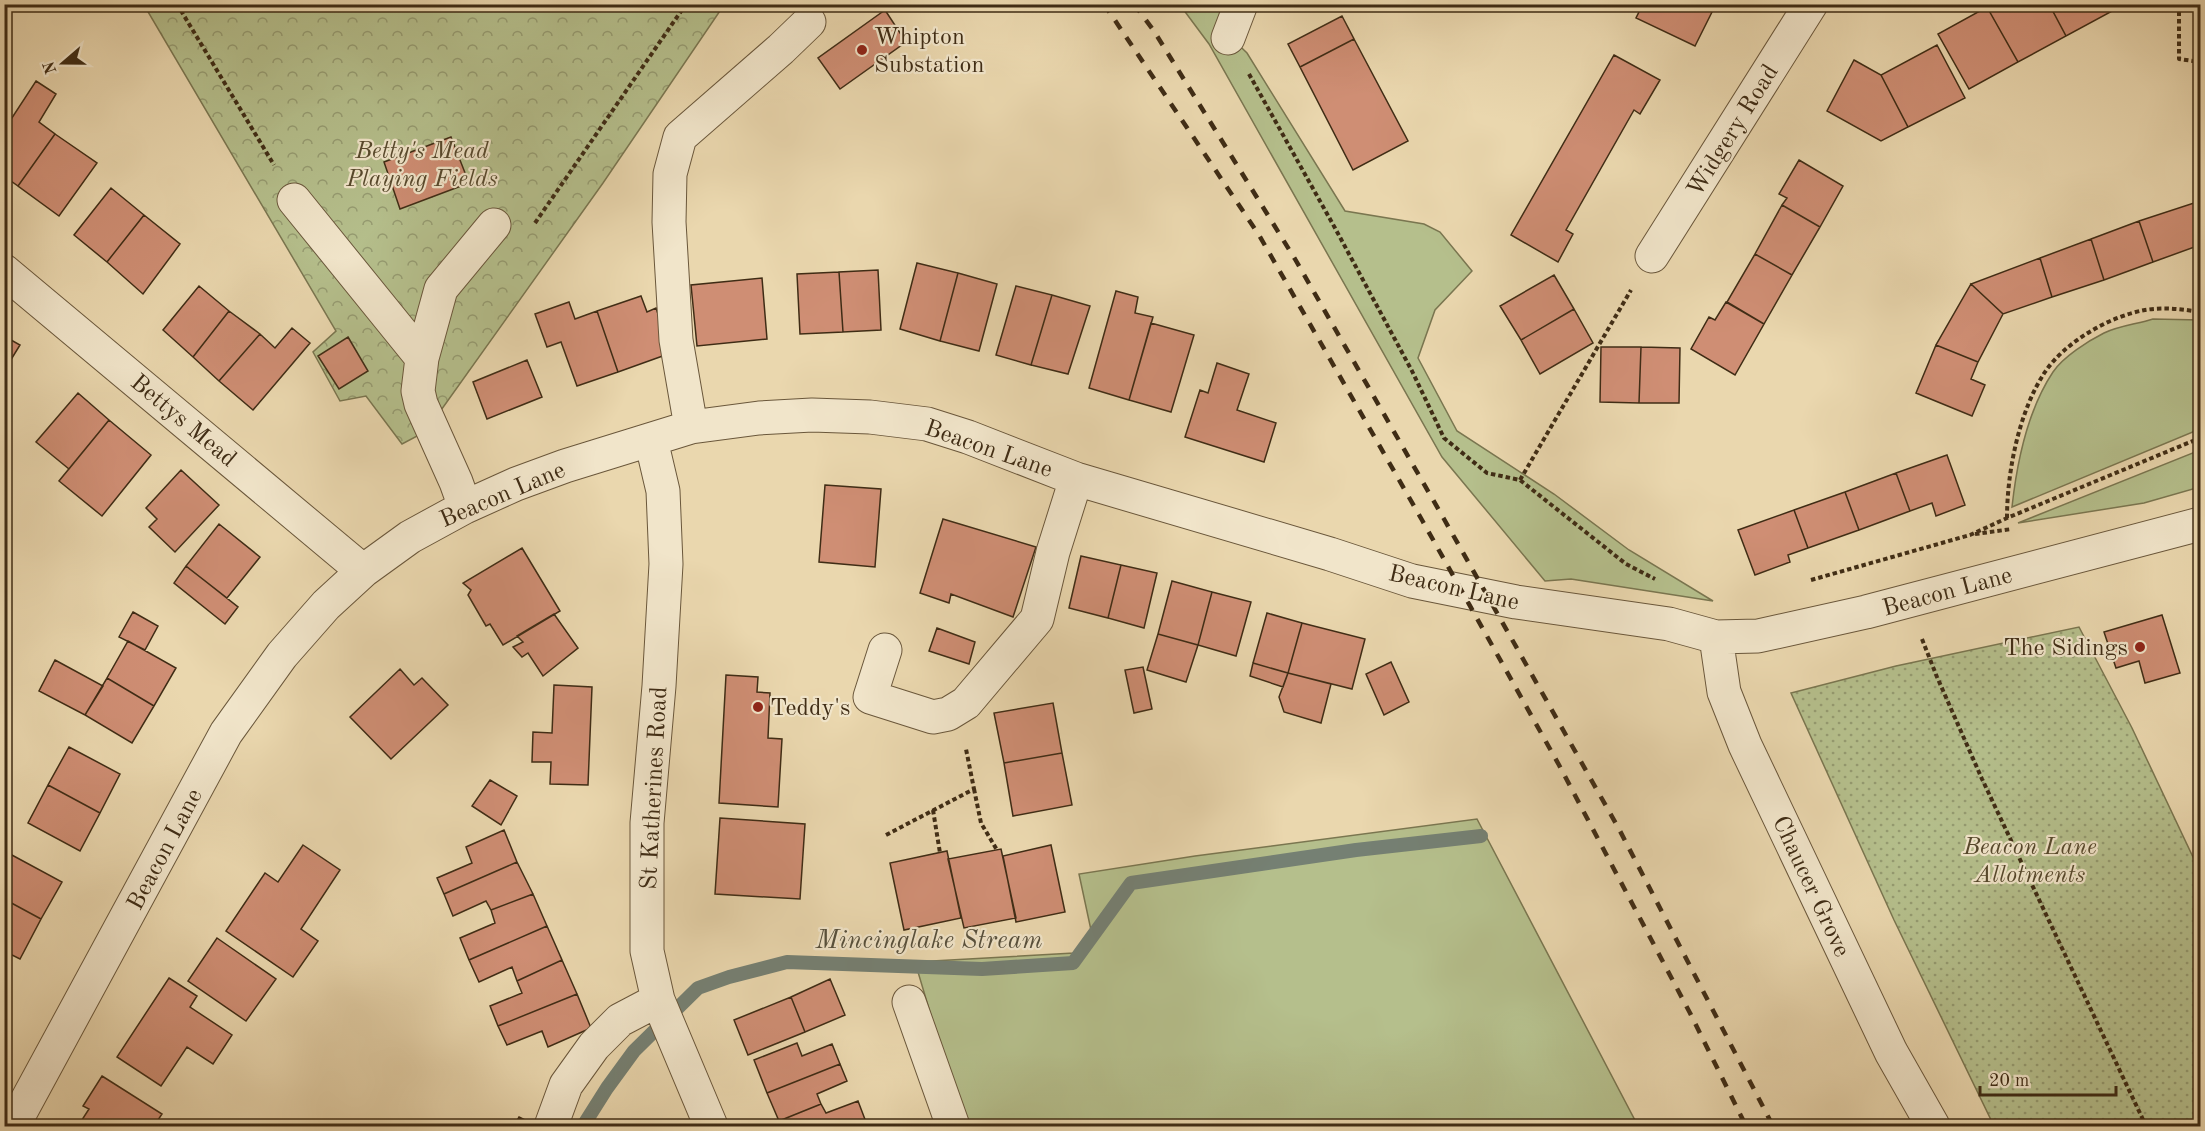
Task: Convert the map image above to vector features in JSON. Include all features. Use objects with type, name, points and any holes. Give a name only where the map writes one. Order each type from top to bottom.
[{"type":"street","points":[[1228,38],[1241,4]]},
{"type":"street","name":"Widgery Road","points":[[1652,256],[1811,4]]},
{"type":"street","points":[[691,427],[676,340],[669,222],[670,174],[680,137],[809,22]]},
{"type":"street","points":[[294,200],[422,357]]},
{"type":"street","points":[[465,507],[421,404],[418,391],[422,357],[441,289],[494,225]]},
{"type":"street","name":"Bettys Mead","points":[[4,271],[363,571]]},
{"type":"street","name":"Beacon Lane","points":[[13,1126],[226,733],[282,655],[326,605],[363,571],[410,537],[465,507],[516,484],[565,466],[691,427],[759,418],[812,415],[870,417],[927,424],[968,437],[1076,479],[1330,554],[1412,581],[1516,602],[1669,624],[1716,637],[1758,636],[1866,612],[2200,524]]},
{"type":"street","name":"St Katherines Road","points":[[651,440],[663,491],[666,564],[659,686],[647,823],[647,951],[660,1004],[711,1126]]},
{"type":"street","points":[[885,650],[870,697],[933,717],[948,714],[966,703],[1037,620],[1053,552],[1076,479]]},
{"type":"street","name":"Chaucer Grove","points":[[1716,637],[1724,692],[1744,745],[1891,1052],[1932,1126]]},
{"type":"street","points":[[909,1002],[953,1126]]},
{"type":"street","points":[[551,1126],[566,1085],[594,1046],[620,1020],[660,1004]]},
{"type":"path","points":[[177,4],[294,200]]},
{"type":"path","points":[[532,228],[686,4]]},
{"type":"path","points":[[2179,4],[2179,59],[2200,62]]},
{"type":"path","points":[[1228,38],[1335,228],[1412,371],[1444,438],[1487,473],[1520,480],[1626,564],[1657,580]]},
{"type":"path","points":[[1520,480],[1652,256]]},
{"type":"path","points":[[2007,518],[2007,488],[2017,441],[2030,400],[2052,364],[2071,344],[2106,323],[2144,310],[2170,309],[2200,312]]},
{"type":"path","points":[[1808,580],[1970,535],[2200,438]]},
{"type":"path","points":[[1923,641],[1982,778],[2146,1126]]},
{"type":"path","points":[[958,708],[981,823],[997,850]]},
{"type":"path","points":[[885,835],[975,789]]},
{"type":"path","points":[[933,810],[940,853]]},
{"type":"path","points":[[2167,1126],[2200,1120]]},
{"type":"green space","name":"Betty's Mead Playing Fields","points":[[144,5],[724,5],[603,183],[434,420],[423,433],[402,444],[366,396],[340,401],[313,352],[336,331]]},
{"type":"green space","points":[[1180,5],[1225,5],[1218,25],[1247,53],[1345,211],[1424,224],[1440,232],[1472,271],[1435,310],[1418,358],[1457,431],[1554,494],[1629,550],[1713,601],[1571,579],[1545,581],[1442,457],[1209,44]]},
{"type":"green space","points":[[2153,319],[2200,320],[2200,429],[2012,507],[2017,472],[2030,420],[2044,387],[2057,366],[2083,345],[2104,333]]},
{"type":"green space","points":[[2200,450],[2200,487],[2144,503],[2018,523]]},
{"type":"green space","name":"Beacon Lane Allotments","points":[[2079,627],[2132,728],[2200,872],[2200,1126],[1994,1126],[1894,920],[1791,693],[1896,666]]},
{"type":"green space","points":[[1477,819],[1638,1126],[964,1126],[915,962],[1074,953],[1091,930],[1079,874],[1195,856]]},
{"type":"building","points":[[1643,4],[1716,4],[1695,46],[1636,18]]},
{"type":"building","points":[[1993,4],[2049,4],[2066,36],[2018,62],[1987,7]]},
{"type":"building","points":[[2049,4],[2113,4],[2116,9],[2066,36]]},
{"type":"building","points":[[1987,7],[2018,62],[1969,89],[1938,34]]},
{"type":"building","name":"Whipton Substation","points":[[885,10],[906,42],[840,89],[818,58]]},
{"type":"building","points":[[1342,16],[1354,39],[1300,67],[1288,44]]},
{"type":"building","points":[[1354,39],[1408,141],[1353,170],[1300,67]]},
{"type":"building","points":[[1937,45],[1965,98],[1908,127],[1881,75]]},
{"type":"building","points":[[1614,55],[1660,80],[1640,114],[1634,110],[1566,230],[1573,234],[1558,262],[1511,235]]},
{"type":"building","points":[[1854,60],[1881,75],[1908,127],[1881,141],[1827,111]]},
{"type":"building","points":[[36,81],[56,94],[39,122],[55,134],[18,186],[4,176],[4,130]]},
{"type":"building","points":[[55,134],[97,163],[59,216],[18,186]]},
{"type":"building","points":[[451,137],[469,183],[400,209],[384,162]]},
{"type":"building","points":[[1799,160],[1843,186],[1820,227],[1782,205],[1787,198],[1779,194]]},
{"type":"building","points":[[111,188],[144,215],[107,262],[74,235]]},
{"type":"building","points":[[2200,201],[2200,245],[2153,262],[2139,221]]},
{"type":"building","points":[[1782,205],[1820,227],[1792,275],[1755,254]]},
{"type":"building","points":[[144,215],[180,244],[143,294],[107,262]]},
{"type":"building","points":[[2139,221],[2153,262],[2104,280],[2091,239]]},
{"type":"building","points":[[2091,239],[2104,280],[2052,297],[2040,258]]},
{"type":"building","points":[[1755,254],[1792,275],[1764,324],[1727,302]]},
{"type":"building","points":[[2040,258],[2052,297],[2003,314],[1971,284]]},
{"type":"building","points":[[917,263],[958,273],[940,341],[900,329]]},
{"type":"building","points":[[878,270],[881,330],[843,332],[839,272]]},
{"type":"building","points":[[839,272],[843,332],[800,334],[797,274]]},
{"type":"building","points":[[958,273],[997,284],[979,351],[940,341]]},
{"type":"building","points":[[1554,275],[1574,309],[1521,340],[1500,306]]},
{"type":"building","points":[[762,278],[767,339],[697,346],[691,285]]},
{"type":"building","points":[[1971,284],[2003,314],[1978,362],[1936,345]]},
{"type":"building","points":[[199,286],[229,311],[193,357],[163,330]]},
{"type":"building","points":[[1016,286],[1052,295],[1031,365],[996,355]]},
{"type":"building","points":[[1116,291],[1138,297],[1135,313],[1153,317],[1129,400],[1089,388]]},
{"type":"building","points":[[1052,295],[1090,306],[1068,374],[1031,365]]},
{"type":"building","points":[[641,296],[647,312],[656,308],[671,353],[618,372],[597,311]]},
{"type":"building","points":[[569,302],[575,319],[597,311],[618,372],[577,386],[561,342],[547,347],[535,314]]},
{"type":"building","points":[[1726,302],[1764,324],[1735,375],[1691,349],[1709,317],[1715,320]]},
{"type":"building","points":[[1574,309],[1593,343],[1540,374],[1521,340]]},
{"type":"building","points":[[229,311],[260,334],[219,381],[193,357]]},
{"type":"building","points":[[1151,323],[1194,335],[1171,412],[1129,400]]},
{"type":"building","points":[[292,328],[310,343],[253,410],[219,381],[260,334],[275,348]]},
{"type":"building","points":[[4,336],[20,345],[4,371]]},
{"type":"building","points":[[348,337],[368,371],[339,389],[318,356]]},
{"type":"building","points":[[1936,345],[1978,362],[1971,379],[1985,385],[1972,416],[1916,393]]},
{"type":"building","points":[[1601,347],[1641,347],[1639,403],[1600,402]]},
{"type":"building","points":[[1641,347],[1680,348],[1679,403],[1639,403]]},
{"type":"building","points":[[527,360],[542,397],[487,419],[473,382]]},
{"type":"building","points":[[1217,363],[1249,374],[1237,410],[1276,423],[1264,462],[1185,437],[1200,390],[1208,393]]},
{"type":"building","points":[[78,393],[109,420],[69,469],[36,442]]},
{"type":"building","points":[[109,420],[151,455],[102,516],[59,481]]},
{"type":"building","points":[[1947,455],[1965,505],[1936,516],[1932,503],[1910,511],[1896,473]]},
{"type":"building","points":[[181,470],[219,505],[175,552],[149,527],[157,519],[146,508]]},
{"type":"building","points":[[1896,473],[1910,511],[1859,530],[1845,492]]},
{"type":"building","points":[[825,485],[881,489],[875,567],[819,562]]},
{"type":"building","points":[[1845,492],[1859,530],[1808,548],[1794,510]]},
{"type":"building","points":[[1794,510],[1808,548],[1788,555],[1790,562],[1755,575],[1738,530]]},
{"type":"building","points":[[943,519],[1036,547],[1013,617],[951,594],[949,603],[920,593]]},
{"type":"building","points":[[219,524],[260,557],[227,598],[186,566]]},
{"type":"building","points":[[522,548],[560,611],[503,645],[490,624],[486,626],[468,595],[471,590],[463,583]]},
{"type":"building","points":[[1081,556],[1121,565],[1108,618],[1069,608]]},
{"type":"building","points":[[1121,565],[1157,573],[1144,628],[1108,618]]},
{"type":"building","points":[[186,566],[238,607],[225,624],[174,583]]},
{"type":"building","points":[[1172,581],[1212,592],[1198,645],[1158,634]]},
{"type":"building","points":[[1212,592],[1251,602],[1236,656],[1198,645]]},
{"type":"building","points":[[133,612],[158,626],[145,650],[119,637]]},
{"type":"building","points":[[1267,613],[1302,623],[1288,673],[1253,663]]},
{"type":"building","points":[[554,614],[578,648],[543,676],[528,653],[522,657],[513,647],[523,642],[517,636]]},
{"type":"building","name":"The Sidings","points":[[2162,615],[2180,673],[2145,683],[2139,661],[2116,668],[2104,632]]},
{"type":"building","points":[[1302,623],[1365,639],[1352,689],[1288,673]]},
{"type":"building","points":[[937,628],[975,642],[969,664],[929,651]]},
{"type":"building","points":[[1158,634],[1198,645],[1186,682],[1147,670]]},
{"type":"building","points":[[128,641],[176,668],[154,706],[107,678]]},
{"type":"building","points":[[55,660],[103,686],[85,715],[39,691]]},
{"type":"building","points":[[1391,662],[1409,702],[1384,715],[1366,674]]},
{"type":"building","points":[[1253,663],[1288,673],[1283,687],[1250,676]]},
{"type":"building","points":[[1143,667],[1152,709],[1134,713],[1125,670]]},
{"type":"building","points":[[400,669],[414,685],[422,678],[448,705],[391,759],[350,717]]},
{"type":"building","points":[[1288,673],[1331,684],[1321,723],[1284,712],[1279,697]]},
{"type":"building","points":[[726,675],[758,677],[757,692],[770,693],[768,738],[782,739],[778,807],[719,803]]},
{"type":"building","points":[[107,678],[154,706],[132,743],[85,715]]},
{"type":"building","points":[[554,685],[592,687],[588,785],[550,784],[551,762],[532,762],[533,732],[552,733]]},
{"type":"building","points":[[1053,703],[1062,753],[1004,763],[994,713]]},
{"type":"building","points":[[69,747],[120,774],[100,813],[48,785]]},
{"type":"building","points":[[1062,753],[1072,805],[1013,816],[1004,763]]},
{"type":"building","points":[[490,780],[517,796],[501,825],[472,806]]},
{"type":"building","points":[[48,785],[100,813],[80,851],[28,823]]},
{"type":"building","points":[[720,818],[805,824],[800,899],[715,894]]},
{"type":"building","points":[[504,830],[517,862],[444,894],[437,878],[472,863],[466,847]]},
{"type":"building","points":[[303,845],[340,870],[301,929],[318,941],[293,977],[226,931],[265,873],[278,882]]},
{"type":"building","points":[[1051,845],[1065,912],[1016,922],[1003,856]]},
{"type":"building","points":[[1001,849],[1016,918],[964,928],[948,859]]},
{"type":"building","points":[[947,851],[961,918],[904,930],[890,863]]},
{"type":"building","points":[[10,854],[62,882],[41,919],[4,899],[4,865]]},
{"type":"building","points":[[517,862],[533,894],[491,910],[486,901],[453,916],[444,894]]},
{"type":"building","points":[[533,894],[547,926],[469,960],[460,938],[495,923],[491,910]]},
{"type":"building","points":[[4,899],[41,919],[20,959],[4,951]]},
{"type":"building","points":[[547,926],[562,960],[517,981],[512,967],[479,982],[469,960]]},
{"type":"building","points":[[217,938],[276,979],[246,1021],[188,981]]},
{"type":"building","points":[[562,960],[577,994],[498,1026],[490,1006],[522,993],[517,981]]},
{"type":"building","points":[[169,978],[197,996],[190,1007],[232,1035],[213,1064],[187,1047],[161,1086],[117,1057]]},
{"type":"building","points":[[830,979],[845,1015],[805,1032],[791,997]]},
{"type":"building","points":[[577,994],[591,1028],[548,1047],[542,1031],[507,1045],[498,1026]]},
{"type":"building","points":[[791,997],[805,1032],[748,1055],[734,1020]]},
{"type":"building","points":[[797,1043],[802,1056],[832,1044],[840,1064],[767,1093],[754,1060]]},
{"type":"building","points":[[840,1064],[847,1081],[817,1094],[821,1104],[779,1121],[767,1093]]},
{"type":"building","points":[[102,1076],[162,1114],[154,1126],[78,1126],[89,1109],[83,1106]]},
{"type":"building","points":[[858,1101],[866,1122],[854,1126],[781,1126],[779,1121],[821,1104],[826,1113]]},
{"type":"building","points":[[519,1117],[537,1126],[514,1126]]},
{"type":"waterway","name":"Mincinglake Stream","points":[[583,1126],[634,1051],[698,988],[729,977],[787,962],[982,969],[1073,963],[1131,883],[1356,850],[1481,836]]},
{"type":"railway","points":[[1104,4],[1259,235],[1559,765],[1690,1013],[1746,1126]]},
{"type":"railway","points":[[1134,4],[1154,31],[1295,259],[1444,519],[1619,829],[1773,1126]]},
{"type":"place","name":"Whipton Substation","points":[[862,50]]},
{"type":"place","name":"The Sidings","points":[[2140,647]]},
{"type":"place","name":"Teddy's","points":[[758,707]]}]
